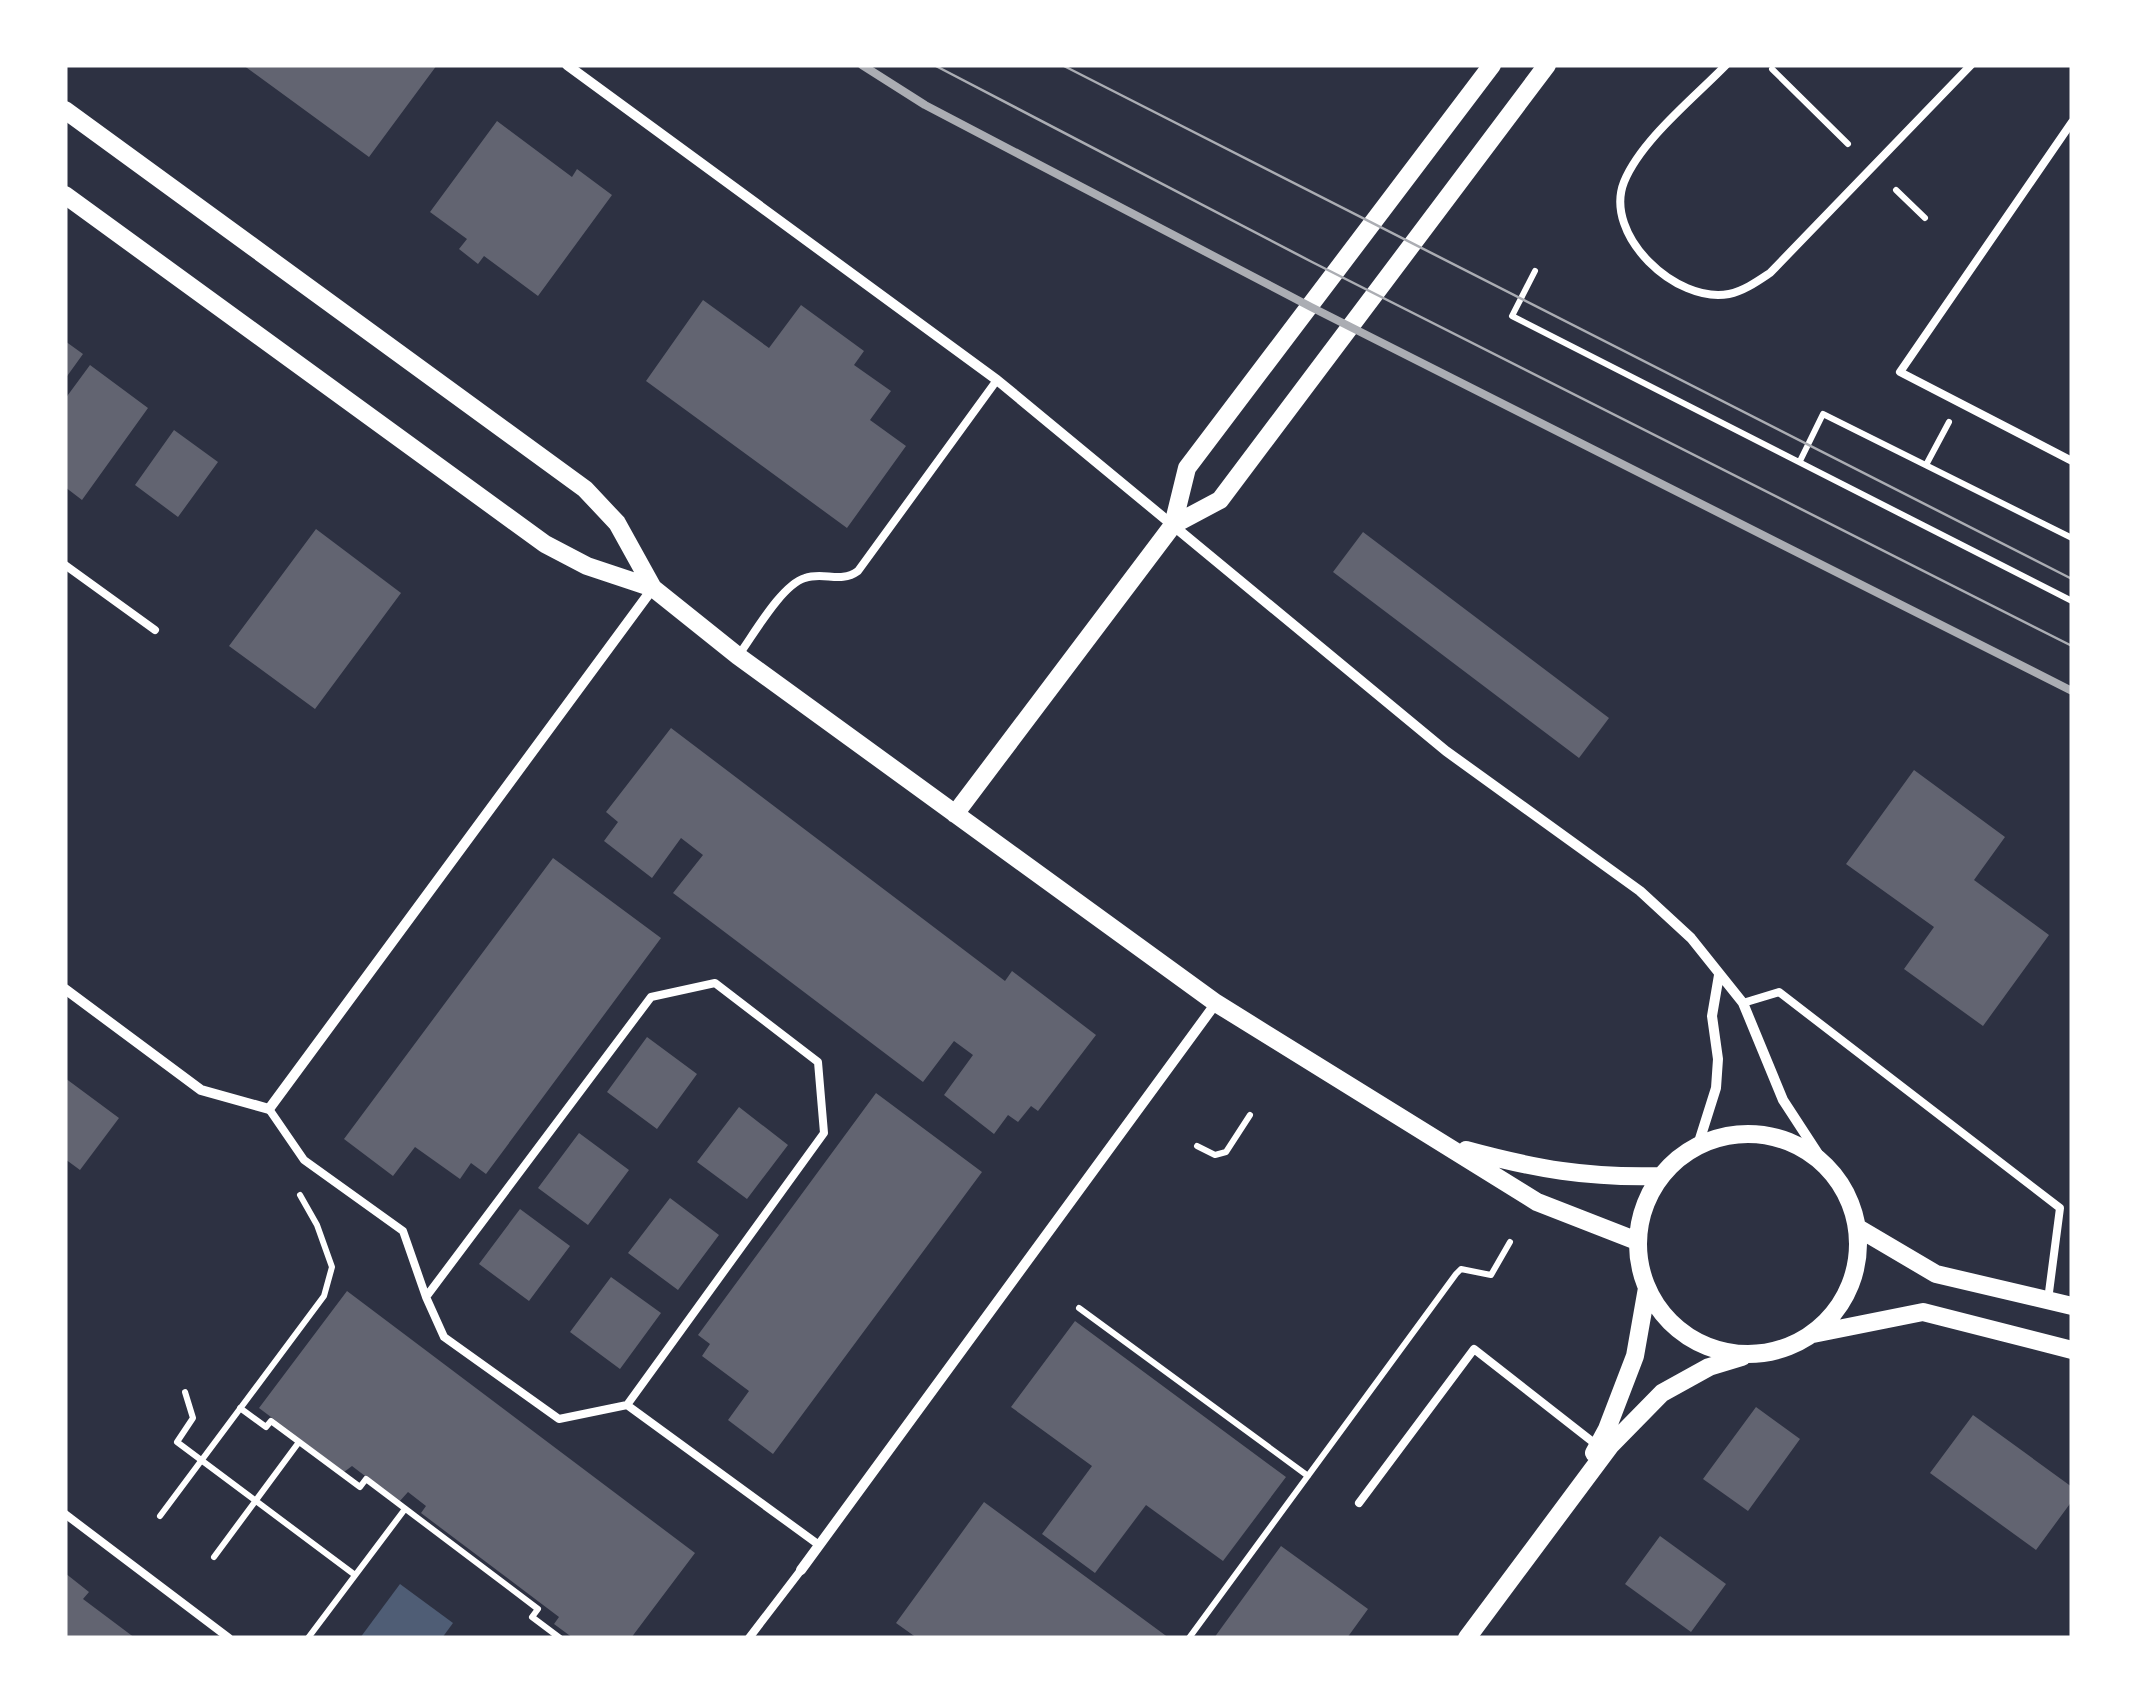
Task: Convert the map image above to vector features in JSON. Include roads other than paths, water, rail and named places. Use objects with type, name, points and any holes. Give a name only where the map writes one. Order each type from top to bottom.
[{"type":"street","points":[[566,65],[997,380],[1446,751],[1640,891],[1691,938],[1742,1003],[1783,1100],[1852,1206],[1858,1228],[1856,1269],[1840,1307],[1813,1334]]},
{"type":"street","points":[[955,814],[1173,525],[1188,468],[1492,65]]},
{"type":"street","points":[[1173,525],[1220,500],[1547,65]]},
{"type":"street","points":[[65,110],[586,489],[618,522],[654,588]]},
{"type":"street","points":[[65,194],[545,544],[587,566],[654,588],[738,656],[1216,1003],[1537,1202],[1637,1241]]},
{"type":"street","points":[[65,989],[201,1090],[269,1109],[654,588]]},
{"type":"street","points":[[1698,1145],[1716,1088],[1718,1059],[1712,1016],[1718,975]]},
{"type":"street","points":[[801,1570],[1216,1003]]},
{"type":"street","points":[[1747,1355],[1716,1350],[1687,1337],[1663,1316],[1647,1288],[1637,1241],[1644,1206],[1660,1176],[1678,1158],[1698,1145],[1731,1134],[1765,1134],[1798,1145],[1826,1166]]},
{"type":"street","points":[[1446,1144],[1536,1169],[1606,1178],[1660,1176]]},
{"type":"street","points":[[1858,1228],[1936,1274],[2072,1306]]},
{"type":"street","points":[[1573,1493],[1598,1446],[1635,1356],[1647,1288]]},
{"type":"street","points":[[1475,1635],[1610,1446],[1662,1393],[1710,1367],[1747,1355],[1773,1352],[1813,1334],[1923,1312],[2072,1350]]},
{"type":"lane","points":[[1726,65],[1647,146],[1624,182],[1620,205],[1624,228],[1654,266],[1690,288],[1728,294],[1770,273],[1971,65]]},
{"type":"lane","points":[[2072,122],[1900,372],[2072,461]]},
{"type":"lane","points":[[738,656],[799,580],[808,576],[844,579],[858,571],[997,380]]},
{"type":"lane","points":[[65,565],[155,630]]},
{"type":"lane","points":[[269,1109],[304,1160],[403,1231],[426,1297],[444,1337],[559,1419],[627,1405],[824,1132],[818,1062],[715,983],[651,997],[426,1297]]},
{"type":"lane","points":[[1742,1003],[1779,992],[2060,1208],[2048,1301]]},
{"type":"lane","points":[[1359,1503],[1474,1349],[1598,1446]]},
{"type":"lane","points":[[627,1405],[819,1545]]},
{"type":"lane","points":[[65,1514],[229,1638]]},
{"type":"lane","points":[[749,1638],[801,1570]]},
{"type":"water","points":[[400,1584],[453,1623],[442,1638],[360,1638]]},
{"type":"tram line","points":[[934,65],[1312,262],[2072,646]]},
{"type":"tram line","points":[[1062,65],[2072,579]]},
{"type":"railway","points":[[862,65],[925,105],[1311,307],[2072,691]]}]
